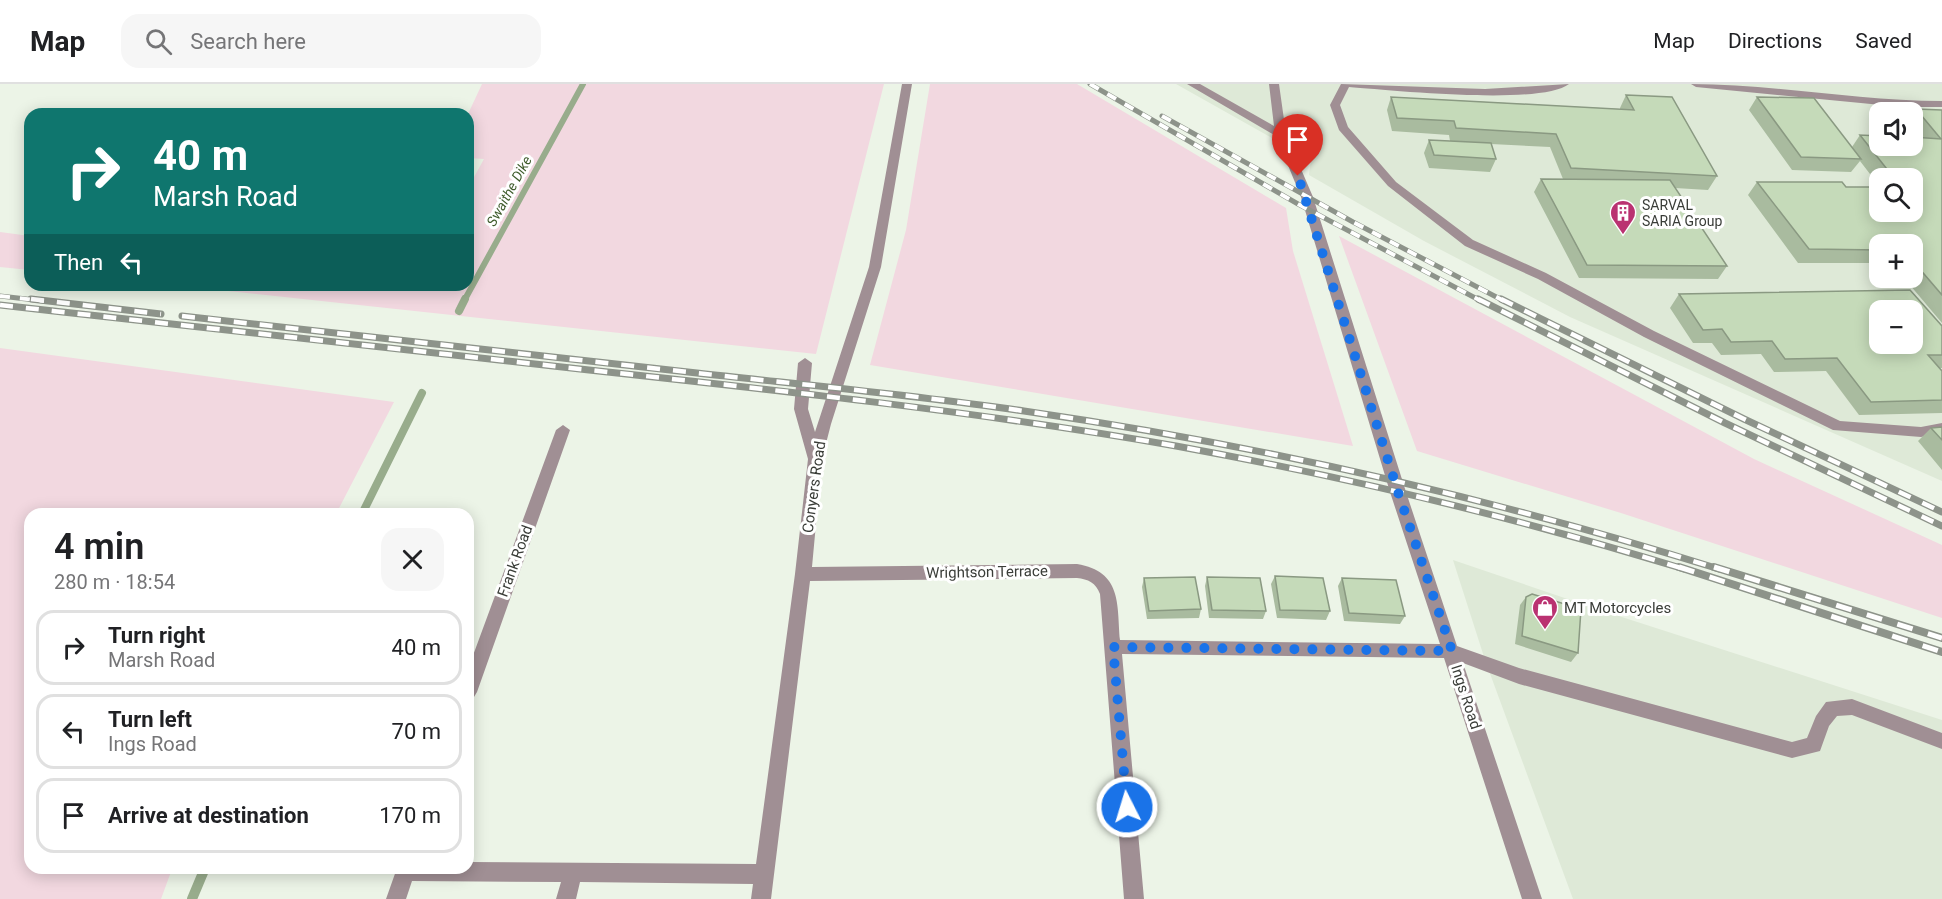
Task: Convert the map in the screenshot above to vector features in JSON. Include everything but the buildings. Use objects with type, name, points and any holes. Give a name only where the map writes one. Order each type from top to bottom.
[{"type":"street","name":"Conyers Road","points":[[761,899],[803,574],[815,459],[824,424],[875,267],[907,84]]},
{"type":"street","points":[[1192,84],[1281,134]]},
{"type":"street","name":"Ings Road","points":[[1274,84],[1281,134],[1307,197],[1398,492],[1532,899]]},
{"type":"street","points":[[1564,84],[1542,89],[1480,91],[1347,84],[1335,105],[1343,128],[1392,184],[1470,243],[1542,276],[1649,334],[1838,426],[1922,432],[1942,428]]},
{"type":"street","points":[[1696,84],[1891,103],[1942,104]]},
{"type":"street","points":[[805,363],[801,409],[815,459]]},
{"type":"street","name":"Frank Road","points":[[474,675],[563,430]]},
{"type":"street","name":"Wrightson Terrace","points":[[803,574],[1077,571],[1089,573],[1104,584],[1108,594],[1134,899]]},
{"type":"street","points":[[1113,647],[1452,651],[1519,676],[1792,750],[1814,745],[1822,722],[1832,708],[1852,707],[1942,741]]},
{"type":"street","points":[[474,871],[764,874]]},
{"type":"street","points":[[566,899],[573,872]]},
{"type":"street","points":[[396,899],[405,874]]},
{"type":"shaded area","points":[[482,84],[884,84],[816,354],[228,291],[474,291],[474,177],[484,159],[474,158],[474,108],[471,108]]},
{"type":"shaded area","points":[[930,84],[1077,84],[1286,208],[1293,251],[1353,446],[870,365],[906,230]]},
{"type":"shaded area","points":[[1176,84],[1942,84],[1942,481],[1570,317],[1424,241],[1309,175],[1311,160]]},
{"type":"shaded area","points":[[0,232],[24,235],[24,269],[0,267]]},
{"type":"shaded area","points":[[1339,236],[1754,459],[1942,545],[1942,618],[1621,513],[1417,451]]},
{"type":"shaded area","points":[[0,348],[394,402],[339,508],[24,508],[24,874],[170,874],[161,899],[0,899]]},
{"type":"shaded area","points":[[1453,560],[1942,720],[1942,899],[1573,899],[1485,660]]},
{"type":"waterway","name":"Swaithe Dike","points":[[474,283],[583,84]]},
{"type":"waterway","name":"Swaithe Dike","points":[[464,301],[469,291]]},
{"type":"waterway","name":"Swaithe Dike","points":[[459,311],[464,301]]},
{"type":"waterway","name":"Swaithe Dike","points":[[365,508],[422,393]]},
{"type":"waterway","name":"Swaithe Dike","points":[[192,899],[202,874]]},
{"type":"railway","points":[[1090,84],[1298,204],[1481,301]]},
{"type":"railway","points":[[1162,116],[1353,222],[1504,301]]},
{"type":"railway","points":[[0,296],[44,301]]},
{"type":"railway","points":[[31,299],[161,314]]},
{"type":"railway","points":[[1478,299],[1725,423],[1942,526]]},
{"type":"railway","points":[[1501,299],[1744,419],[1942,512]]},
{"type":"railway","points":[[0,305],[809,394],[1103,434],[1240,458],[1368,485],[1559,533],[1684,569]]},
{"type":"railway","points":[[182,316],[901,395],[1112,425],[1200,440],[1374,476],[1548,519],[1719,569]]},
{"type":"railway","points":[[1679,567],[1942,652]]},
{"type":"railway","points":[[1714,567],[1942,638]]},
{"type":"place","name":"SARVAL SARIA Group","points":[[1623,236]]},
{"type":"place","name":"MT Motorcycles","points":[[1545,631]]},
{"type":"route","points":[[1127,807],[1113,647],[1452,651],[1398,492],[1397,482],[1307,197],[1298,176]]}]
